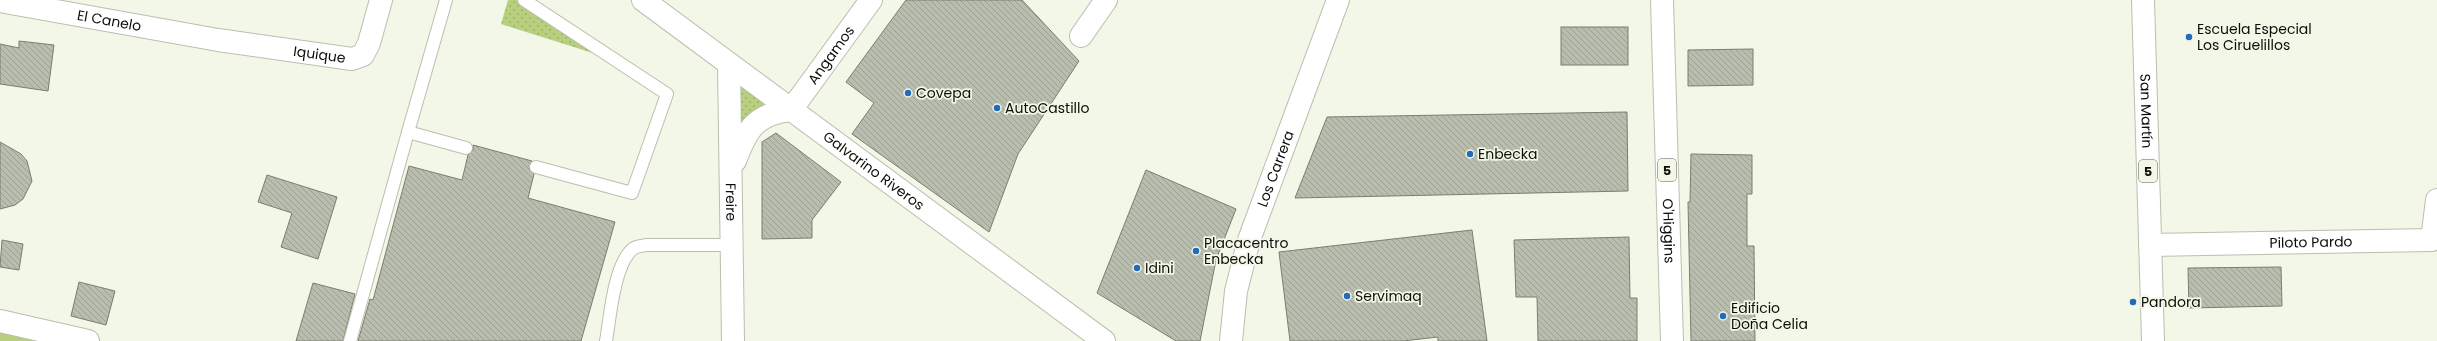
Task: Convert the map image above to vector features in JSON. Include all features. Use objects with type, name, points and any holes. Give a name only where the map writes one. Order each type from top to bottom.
[{"type":"main road","name":"Iquique","points":[[218,40],[352,59],[362,55],[369,43],[381,0]]},
{"type":"main road","name":"Galvarino Riveros","points":[[643,0],[1104,341]]},
{"type":"main road","name":"Angamos","points":[[791,110],[871,0]]},
{"type":"main road","points":[[1081,36],[1106,0]]},
{"type":"main road","name":"Los Carrera","points":[[1232,341],[1236,291],[1249,240],[1338,0]]},
{"type":"main road","name":"O'Higgins","points":[[1662,0],[1672,341]]},
{"type":"main road","name":"San Martín","points":[[2143,0],[2153,341]]},
{"type":"main road","name":"El Canelo","points":[[0,1],[93,9],[218,40]]},
{"type":"main road","name":"Freire","points":[[729,64],[732,169],[733,341]]},
{"type":"main road","points":[[732,169],[742,141],[761,117],[774,112],[791,110]]},
{"type":"main road","name":"Piloto Pardo","points":[[2150,245],[2432,240],[2437,200]]},
{"type":"main road","points":[[0,321],[88,341]]},
{"type":"lane","points":[[350,341],[446,0]]},
{"type":"lane","points":[[524,0],[667,94],[632,193],[536,167]]},
{"type":"lane","points":[[408,132],[466,148]]},
{"type":"lane","points":[[606,341],[617,280],[625,258],[635,248],[646,245],[732,245]]},
{"type":"green space","points":[[508,0],[524,0],[615,60],[501,24]]},
{"type":"green space","points":[[729,64],[791,110],[742,141]]},
{"type":"green space","points":[[0,328],[54,341],[0,341]]},
{"type":"building","points":[[906,0],[1022,0],[1079,61],[1018,154],[989,232],[852,134],[874,103],[846,82]]},
{"type":"building","points":[[1561,27],[1628,27],[1628,65],[1561,65]]},
{"type":"building","points":[[19,41],[54,45],[48,91],[0,84],[0,44],[19,48]]},
{"type":"building","points":[[1753,49],[1753,85],[1688,86],[1688,50]]},
{"type":"building","name":"Enbecka","points":[[1627,112],[1628,191],[1295,198],[1327,117]]},
{"type":"building","points":[[776,133],[841,182],[812,220],[812,238],[762,239],[762,142]]},
{"type":"building","points":[[0,142],[21,154],[27,161],[32,181],[23,199],[15,205],[0,209]]},
{"type":"building","points":[[473,145],[532,161],[529,169],[534,174],[528,198],[615,222],[581,341],[358,341],[370,299],[373,300],[409,166],[462,180],[468,155],[473,150]]},
{"type":"building","points":[[1691,154],[1752,155],[1752,194],[1747,194],[1747,246],[1754,246],[1755,341],[1691,341],[1688,202],[1690,202]]},
{"type":"building","name":"Placacentro Enbecka","points":[[1146,170],[1236,209],[1216,260],[1200,341],[1176,341],[1097,293]]},
{"type":"building","points":[[267,175],[337,197],[318,259],[281,247],[292,213],[258,202]]},
{"type":"building","name":"Servimaq","points":[[1472,230],[1487,341],[1438,341],[1438,337],[1403,341],[1290,341],[1279,252]]},
{"type":"building","points":[[1629,237],[1630,298],[1637,298],[1637,341],[1538,341],[1537,297],[1516,297],[1514,240]]},
{"type":"building","points":[[2,240],[23,244],[19,270],[0,267]]},
{"type":"building","points":[[2281,267],[2282,306],[2189,308],[2188,268]]},
{"type":"building","points":[[79,282],[115,291],[106,325],[71,316]]},
{"type":"building","points":[[313,283],[355,294],[343,341],[296,341]]},
{"type":"place","name":"Escuela Especial Los Ciruelillos","points":[[2189,37]]},
{"type":"place","name":"Covepa","points":[[908,93]]},
{"type":"place","name":"AutoCastillo","points":[[997,108]]},
{"type":"place","name":"Enbecka","points":[[1470,154]]},
{"type":"place","name":"Placacentro Enbecka","points":[[1196,251]]},
{"type":"place","name":"Idini","points":[[1137,268]]},
{"type":"place","name":"Servimaq","points":[[1347,296]]},
{"type":"place","name":"Pandora","points":[[2133,302]]},
{"type":"place","name":"Edificio Doña Celia","points":[[1723,316]]}]
